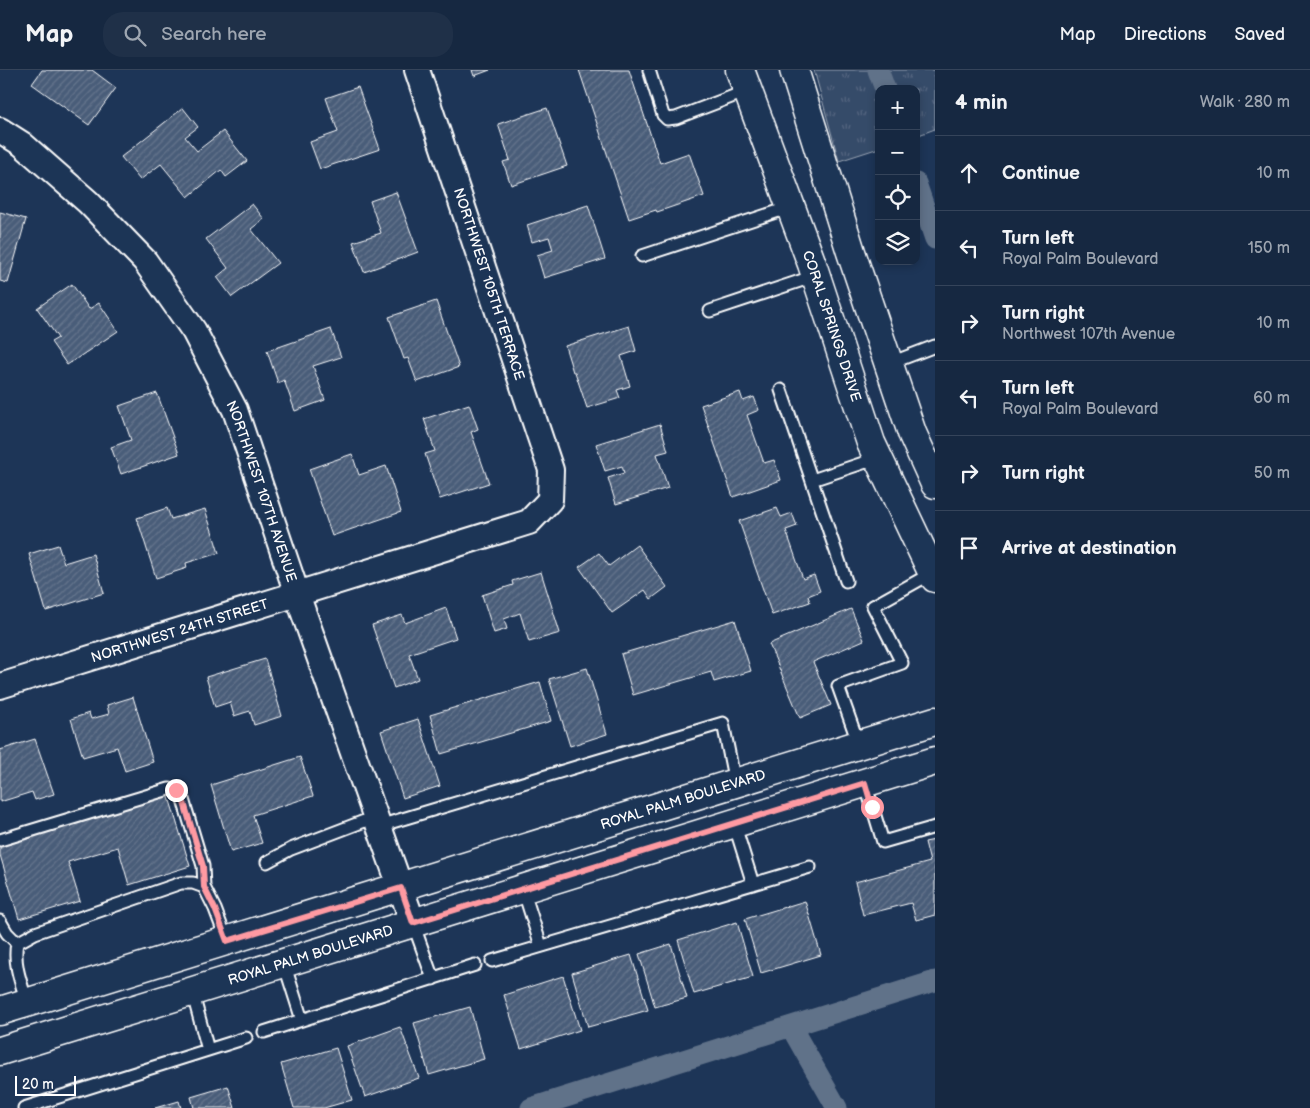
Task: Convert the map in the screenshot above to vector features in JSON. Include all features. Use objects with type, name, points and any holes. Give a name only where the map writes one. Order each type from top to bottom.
[{"type":"main road","points":[[794,70],[888,364],[912,433],[935,484]]},
{"type":"main road","name":"CORAL SPRINGS DRIVE","points":[[744,80],[791,207],[871,443],[934,575]]},
{"type":"main road","name":"ROYAL PALM BOULEVARD","points":[[9,1005],[401,888],[935,722]]},
{"type":"main road","name":"ROYAL PALM BOULEVARD","points":[[0,1051],[935,761]]},
{"type":"street","name":"NORTHWEST 105TH TERRACE","points":[[417,70],[551,470],[550,500]]},
{"type":"street","name":"NORTHWEST 107TH AVENUE","points":[[0,130],[22,144],[88,202],[145,261],[194,331],[235,410],[297,594],[413,923]]},
{"type":"street","name":"NORTHWEST 24TH STREET","points":[[0,686],[530,522],[550,500]]},
{"type":"lane","points":[[650,70],[663,115],[667,119],[676,118],[744,80]]},
{"type":"lane","points":[[642,256],[791,207]]},
{"type":"lane","points":[[710,312],[815,276]]},
{"type":"lane","points":[[888,364],[935,346]]},
{"type":"lane","points":[[781,390],[846,581]]},
{"type":"lane","points":[[812,480],[878,458]]},
{"type":"lane","points":[[859,745],[838,686],[902,663],[873,606],[934,575]]},
{"type":"lane","points":[[267,862],[291,849],[377,821],[723,723],[735,784]]},
{"type":"lane","points":[[865,783],[883,842],[935,827]]},
{"type":"lane","points":[[0,840],[169,789],[176,790],[182,796],[203,866],[204,887],[227,941]]},
{"type":"lane","points":[[734,823],[753,884]]},
{"type":"lane","points":[[492,961],[810,867]]},
{"type":"lane","points":[[17,943],[35,933],[182,883],[193,883],[204,887]]},
{"type":"lane","points":[[522,889],[541,946]]},
{"type":"lane","points":[[0,921],[17,943],[18,971],[9,1005]]},
{"type":"lane","points":[[413,923],[432,978]]},
{"type":"lane","points":[[284,963],[302,1020]]},
{"type":"lane","points":[[264,1032],[475,965]]},
{"type":"lane","points":[[192,991],[208,1050]]},
{"type":"lane","points":[[24,1108],[246,1038]]},
{"type":"green space","points":[[814,70],[935,70],[935,129],[920,135],[920,85],[875,85],[875,149],[839,161]]},
{"type":"building","points":[[42,70],[92,70],[116,88],[89,125],[32,84]]},
{"type":"building","points":[[472,70],[490,70],[474,76]]},
{"type":"building","points":[[579,70],[629,70],[660,163],[689,153],[704,196],[657,212],[656,210],[629,219]]},
{"type":"building","points":[[358,87],[380,149],[320,169],[310,142],[338,132],[326,98]]},
{"type":"building","points":[[183,108],[198,127],[185,137],[197,151],[223,131],[247,161],[226,177],[221,170],[188,197],[161,164],[140,180],[121,157]]},
{"type":"building","points":[[547,108],[567,166],[511,185],[503,162],[510,160],[498,124]]},
{"type":"building","points":[[396,192],[418,252],[364,272],[353,242],[381,233],[370,201]]},
{"type":"building","points":[[252,204],[264,219],[251,229],[278,263],[232,297],[217,277],[228,268],[206,239]]},
{"type":"building","points":[[588,205],[605,259],[544,278],[537,255],[553,250],[549,237],[532,242],[527,225]]},
{"type":"building","points":[[0,212],[26,219],[8,283],[0,281]]},
{"type":"building","points":[[72,284],[89,309],[99,303],[118,331],[67,365],[51,342],[58,338],[37,308]]},
{"type":"building","points":[[436,301],[459,367],[417,382],[408,358],[404,359],[389,317]]},
{"type":"building","points":[[629,326],[636,351],[621,356],[630,386],[617,390],[620,398],[587,408],[565,346]]},
{"type":"building","points":[[331,329],[341,357],[313,366],[325,400],[295,411],[284,380],[278,383],[267,351]]},
{"type":"building","points":[[740,392],[743,401],[754,397],[759,410],[747,415],[764,463],[774,460],[781,480],[733,497],[701,405]]},
{"type":"building","points":[[157,393],[179,454],[121,474],[111,447],[131,440],[119,406]]},
{"type":"building","points":[[469,404],[478,429],[471,432],[489,483],[440,499],[425,454],[435,451],[424,419]]},
{"type":"building","points":[[660,424],[668,451],[657,454],[668,488],[616,504],[608,478],[624,473],[622,466],[605,471],[596,444]]},
{"type":"building","points":[[352,454],[359,475],[386,466],[401,512],[332,536],[309,469]]},
{"type":"building","points":[[167,508],[171,519],[205,509],[219,553],[186,563],[187,568],[156,578],[137,518]]},
{"type":"building","points":[[777,508],[781,517],[792,513],[797,526],[786,530],[803,579],[814,575],[820,591],[808,596],[810,602],[772,615],[739,521]]},
{"type":"building","points":[[58,545],[64,563],[93,554],[104,593],[46,611],[29,554]]},
{"type":"building","points":[[637,545],[667,587],[651,599],[645,590],[612,613],[579,567],[599,553],[609,566]]},
{"type":"building","points":[[541,572],[560,633],[529,642],[520,613],[504,619],[507,629],[494,633],[482,595],[513,585],[512,581]]},
{"type":"building","points":[[446,608],[456,638],[409,654],[418,679],[394,688],[372,625],[402,615],[405,623]]},
{"type":"building","points":[[851,609],[864,640],[813,662],[831,705],[800,718],[769,644]]},
{"type":"building","points":[[735,620],[751,671],[714,682],[711,672],[633,695],[621,654]]},
{"type":"building","points":[[265,659],[282,716],[254,725],[250,711],[234,716],[230,702],[215,707],[206,677]]},
{"type":"building","points":[[587,668],[607,734],[570,746],[549,679]]},
{"type":"building","points":[[540,682],[551,721],[441,754],[430,715]]},
{"type":"building","points":[[133,697],[153,762],[125,771],[117,747],[83,757],[71,719],[89,713],[91,719],[109,714],[107,705]]},
{"type":"building","points":[[418,719],[440,786],[403,798],[381,731]]},
{"type":"building","points":[[35,739],[54,794],[35,800],[32,792],[0,802],[0,750]]},
{"type":"building","points":[[300,757],[313,796],[253,815],[262,843],[231,852],[211,785]]},
{"type":"building","points":[[168,794],[190,866],[129,885],[118,847],[68,862],[80,901],[19,919],[0,855],[0,845]]},
{"type":"building","points":[[935,840],[935,915],[916,920],[911,903],[863,915],[855,882],[930,862],[925,842]]},
{"type":"building","points":[[805,901],[821,955],[761,973],[745,919]]},
{"type":"building","points":[[737,922],[753,977],[694,994],[678,940]]},
{"type":"building","points":[[671,944],[687,998],[655,1007],[639,954]]},
{"type":"building","points":[[631,955],[648,1010],[588,1027],[572,973]]},
{"type":"building","points":[[563,976],[580,1030],[521,1049],[504,995]]},
{"type":"building","points":[[470,1007],[484,1059],[429,1075],[414,1023]]},
{"type":"building","points":[[400,1027],[419,1078],[365,1097],[347,1046]]},
{"type":"building","points":[[336,1048],[352,1100],[324,1108],[294,1108],[281,1064]]},
{"type":"building","points":[[228,1086],[235,1108],[194,1108],[191,1097]]},
{"type":"building","points":[[179,1101],[181,1108],[155,1108]]},
{"type":"waterway","points":[[878,70],[884,85]]},
{"type":"waterway","points":[[920,195],[935,239]]},
{"type":"waterway","points":[[531,1108],[935,981]]},
{"type":"waterway","points":[[791,1027],[837,1108]]},
{"type":"route","points":[[176,790],[182,796],[203,866],[204,887],[227,941],[401,888],[413,923],[865,783],[872,807]]}]
